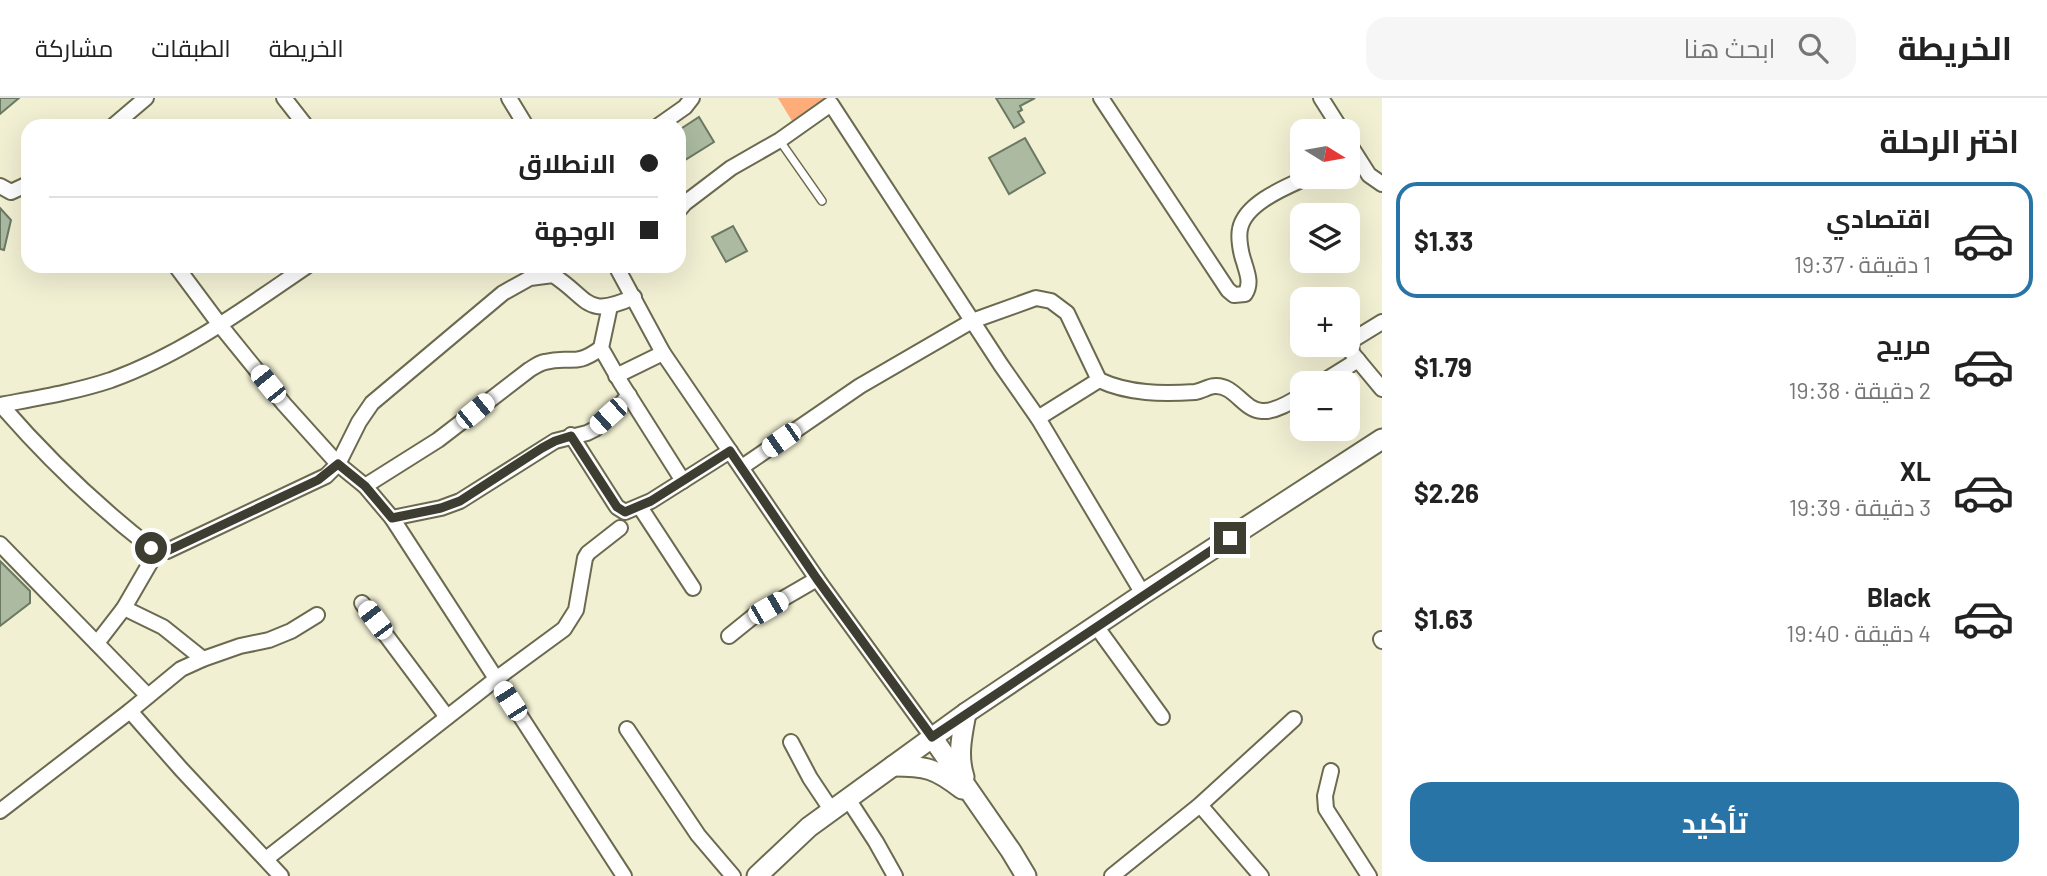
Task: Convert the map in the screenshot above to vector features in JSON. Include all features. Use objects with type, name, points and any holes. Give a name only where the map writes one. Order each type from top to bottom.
[{"type":"street","points":[[121,119],[146,98]]},
{"type":"street","points":[[284,98],[300,119]]},
{"type":"street","points":[[509,98],[519,119]]},
{"type":"street","points":[[668,119],[685,107],[692,98]]},
{"type":"street","points":[[1101,98],[1228,290],[1234,295],[1245,293],[1249,287],[1239,230],[1248,214],[1265,198],[1290,186]]},
{"type":"street","points":[[1321,98],[1334,119]]},
{"type":"street","points":[[686,198],[780,140],[836,101],[972,321],[1038,418],[1143,594]]},
{"type":"street","points":[[1360,164],[1382,184]]},
{"type":"street","points":[[0,186],[11,192],[21,187]]},
{"type":"street","points":[[181,273],[284,404],[338,464],[365,486],[392,518],[624,876]]},
{"type":"street","points":[[0,405],[108,381],[153,362],[220,325],[297,273]]},
{"type":"street","points":[[624,273],[663,353],[817,579],[972,794],[1026,876]]},
{"type":"street","points":[[0,405],[34,443],[88,495],[145,543],[157,551],[167,551],[318,480],[338,464],[359,422],[372,404],[394,383],[503,293],[530,278],[553,275],[589,304],[599,307],[634,297]]},
{"type":"street","points":[[742,467],[860,386],[972,321],[1036,298],[1051,301],[1067,313],[1099,380],[1115,387],[1131,391],[1199,392],[1214,385],[1227,389],[1252,409],[1262,411],[1271,410],[1290,401]]},
{"type":"street","points":[[610,306],[601,348],[683,481]]},
{"type":"street","points":[[1382,322],[1351,341],[1352,353],[1382,390]]},
{"type":"street","points":[[365,486],[438,440],[528,370],[544,362],[588,358],[601,348]]},
{"type":"street","points":[[616,376],[663,353]]},
{"type":"street","points":[[1340,371],[1358,360]]},
{"type":"street","points":[[1038,418],[1099,380]]},
{"type":"street","points":[[392,518],[441,508],[460,501],[555,441],[595,429],[628,395]]},
{"type":"street","points":[[571,436],[617,507],[625,512],[640,507],[730,451]]},
{"type":"street","points":[[757,876],[801,834],[965,713],[1382,439]]},
{"type":"street","points":[[640,507],[693,588]]},
{"type":"street","points":[[266,859],[564,629],[576,610],[584,558],[620,528]]},
{"type":"street","points":[[0,544],[148,696]]},
{"type":"street","points":[[97,643],[124,608],[157,551]]},
{"type":"street","points":[[729,636],[755,615],[817,579]]},
{"type":"street","points":[[362,603],[447,718]]},
{"type":"street","points":[[124,608],[163,627],[202,659]]},
{"type":"street","points":[[0,811],[181,669],[240,646],[269,640],[291,631],[317,615]]},
{"type":"street","points":[[1096,626],[1162,718]]},
{"type":"street","points":[[130,711],[281,876]]},
{"type":"street","points":[[965,713],[959,751],[960,766],[972,794]]},
{"type":"street","points":[[1112,876],[1200,805],[1294,719]]},
{"type":"street","points":[[627,729],[698,835],[733,876]]},
{"type":"street","points":[[791,742],[832,811]]},
{"type":"street","points":[[893,766],[933,769],[972,794]]},
{"type":"street","points":[[1331,771],[1325,796],[1326,809],[1368,876]]},
{"type":"street","points":[[848,799],[895,876]]},
{"type":"street","points":[[1200,805],[1261,876]]},
{"type":"lane","points":[[780,140],[822,201]]},
{"type":"shaded area","points":[[778,98],[824,98],[792,121]]},
{"type":"building","points":[[0,98],[19,98],[0,114]]},
{"type":"building","points":[[996,98],[1035,98],[1020,106],[1022,110],[1018,112],[1024,122],[1014,128]]},
{"type":"building","points":[[699,117],[714,142],[686,159],[686,125]]},
{"type":"building","points":[[1025,138],[1045,173],[1009,194],[989,158]]},
{"type":"building","points":[[0,208],[11,220],[4,250],[0,249]]},
{"type":"building","points":[[733,226],[747,251],[726,262],[712,237]]},
{"type":"building","points":[[0,561],[30,591],[30,603],[0,626]]},
{"type":"route","points":[[151,548],[167,551],[318,480],[338,464],[365,486],[392,518],[423,513],[460,501],[542,448],[571,436],[617,507],[625,512],[651,501],[730,451],[817,579],[932,737],[1230,538]]}]
